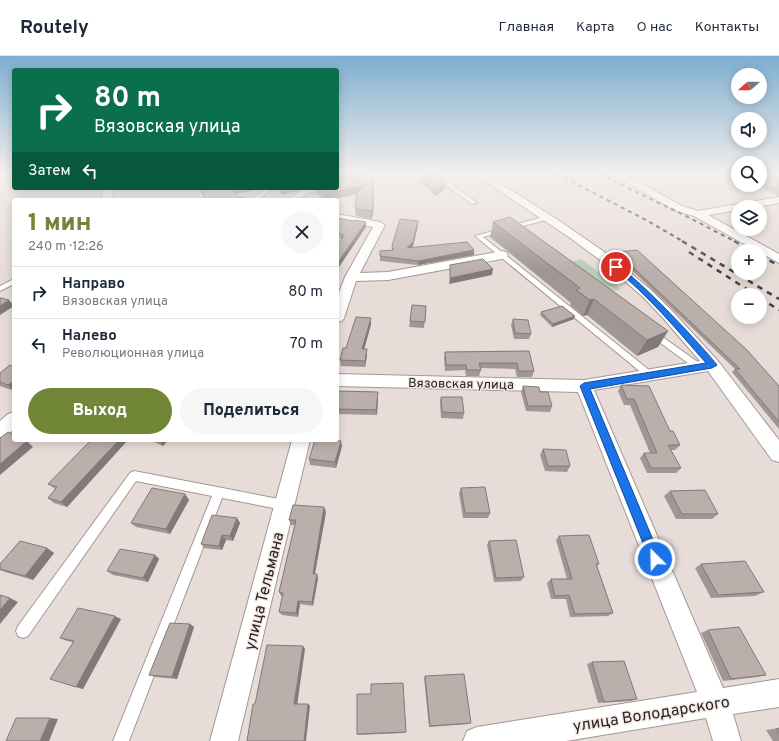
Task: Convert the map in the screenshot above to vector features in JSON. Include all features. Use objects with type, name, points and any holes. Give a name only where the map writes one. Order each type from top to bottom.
[{"type":"street","points":[[528,206],[583,242],[627,275],[663,310],[706,366],[779,454]]},
{"type":"street","points":[[674,206],[698,214],[779,259]]},
{"type":"street","points":[[698,214],[731,208]]},
{"type":"street","points":[[339,217],[380,225],[350,277],[339,311]]},
{"type":"street","points":[[350,277],[388,276],[502,255]]},
{"type":"street","name":"Вязовская улица","points":[[339,380],[584,386],[706,366]]},
{"type":"street","points":[[584,386],[715,702],[727,741]]},
{"type":"street","points":[[0,431],[12,421]]},
{"type":"street","name":"улица Тельмана","points":[[224,741],[300,442]]},
{"type":"street","name":"улица Володарского","points":[[476,741],[779,693]]},
{"type":"lane","points":[[547,218],[513,230],[478,236],[651,376]]},
{"type":"lane","points":[[0,289],[12,282]]},
{"type":"lane","points":[[649,330],[706,366]]},
{"type":"lane","points":[[23,632],[134,476],[284,505]]},
{"type":"lane","points":[[120,741],[220,493]]},
{"type":"green space","points":[[581,259],[621,289],[604,294],[563,264]]},
{"type":"building","points":[[355,206],[373,206],[371,211],[355,208]]},
{"type":"building","points":[[510,217],[668,331],[647,340],[594,299],[590,300],[576,290],[580,288],[493,222]]},
{"type":"building","points":[[339,218],[366,222],[339,261],[339,243],[344,235],[339,234]]},
{"type":"building","points":[[400,219],[418,221],[413,242],[407,248],[467,242],[474,250],[418,261],[380,256],[380,251],[393,250],[392,246]]},
{"type":"building","points":[[637,250],[747,350],[779,386],[779,422],[735,369],[740,369],[617,252]]},
{"type":"building","points":[[483,259],[493,269],[450,278],[450,265]]},
{"type":"building","points":[[0,298],[9,300],[0,306]]},
{"type":"building","points":[[412,305],[426,306],[425,322],[410,321]]},
{"type":"building","points":[[562,306],[575,316],[553,324],[541,312]]},
{"type":"building","points":[[356,317],[371,318],[362,349],[367,349],[365,361],[340,360],[343,348],[346,348]]},
{"type":"building","points":[[513,319],[528,320],[531,334],[515,333]]},
{"type":"building","points":[[529,351],[534,371],[519,371],[517,363],[479,363],[481,370],[467,370],[466,365],[446,365],[445,352]]},
{"type":"building","points":[[10,365],[12,366],[12,382],[8,385],[0,382],[0,373]]},
{"type":"building","points":[[621,385],[649,386],[670,431],[673,431],[680,445],[668,445],[681,468],[651,468],[644,453],[657,453],[634,399],[627,399]]},
{"type":"building","points":[[523,386],[539,387],[540,392],[548,392],[552,406],[528,406]]},
{"type":"building","points":[[339,391],[378,392],[376,410],[339,409]]},
{"type":"building","points":[[441,397],[462,397],[464,413],[442,412]]},
{"type":"building","points":[[8,432],[12,434],[12,442],[26,442],[0,464],[0,438]]},
{"type":"building","points":[[341,441],[335,462],[309,459],[314,442]]},
{"type":"building","points":[[89,442],[117,442],[61,502],[48,498],[57,487],[48,484]]},
{"type":"building","points":[[543,449],[566,450],[570,466],[548,466]]},
{"type":"building","points":[[485,487],[490,513],[465,513],[461,488]]},
{"type":"building","points":[[152,488],[185,494],[166,529],[131,523]]},
{"type":"building","points":[[705,490],[718,514],[682,514],[670,491]]},
{"type":"building","points":[[293,505],[324,507],[313,574],[317,574],[312,602],[298,601],[296,613],[279,612],[283,593],[279,592],[296,520],[289,520]]},
{"type":"building","points":[[212,515],[237,518],[230,536],[222,535],[219,546],[201,544]]},
{"type":"building","points":[[589,535],[599,564],[596,564],[613,613],[575,614],[569,595],[555,596],[551,579],[572,579],[559,536]]},
{"type":"building","points":[[516,540],[524,577],[496,578],[489,541]]},
{"type":"building","points":[[20,541],[47,548],[25,576],[0,569],[0,564]]},
{"type":"building","points":[[120,549],[155,555],[143,578],[107,571]]},
{"type":"building","points":[[745,561],[764,592],[718,595],[701,564]]},
{"type":"building","points":[[0,595],[10,598],[0,610]]},
{"type":"building","points":[[78,608],[115,616],[76,687],[50,679],[74,641],[60,638]]},
{"type":"building","points":[[170,623],[190,624],[172,677],[149,675]]},
{"type":"building","points":[[739,627],[766,675],[731,679],[708,630]]},
{"type":"building","points":[[267,645],[303,646],[294,704],[308,704],[304,741],[247,741],[253,704],[255,704]]},
{"type":"building","points":[[624,661],[637,699],[604,702],[592,662]]},
{"type":"building","points":[[464,674],[471,723],[430,726],[425,676]]},
{"type":"building","points":[[403,683],[406,732],[357,734],[357,694],[371,694],[371,684]]},
{"type":"building","points":[[16,718],[50,718],[40,741],[6,741]]},
{"type":"railway","points":[[619,206],[684,242]]},
{"type":"railway","points":[[665,206],[736,242]]},
{"type":"railway","points":[[682,241],[779,299]]},
{"type":"railway","points":[[734,241],[739,244]]},
{"type":"railway","points":[[689,252],[745,288]]},
{"type":"railway","points":[[767,259],[779,266]]},
{"type":"railway","points":[[767,302],[779,310]]},
{"type":"route","points":[[616,267],[627,275],[663,310],[712,365],[584,386],[655,559]]}]
